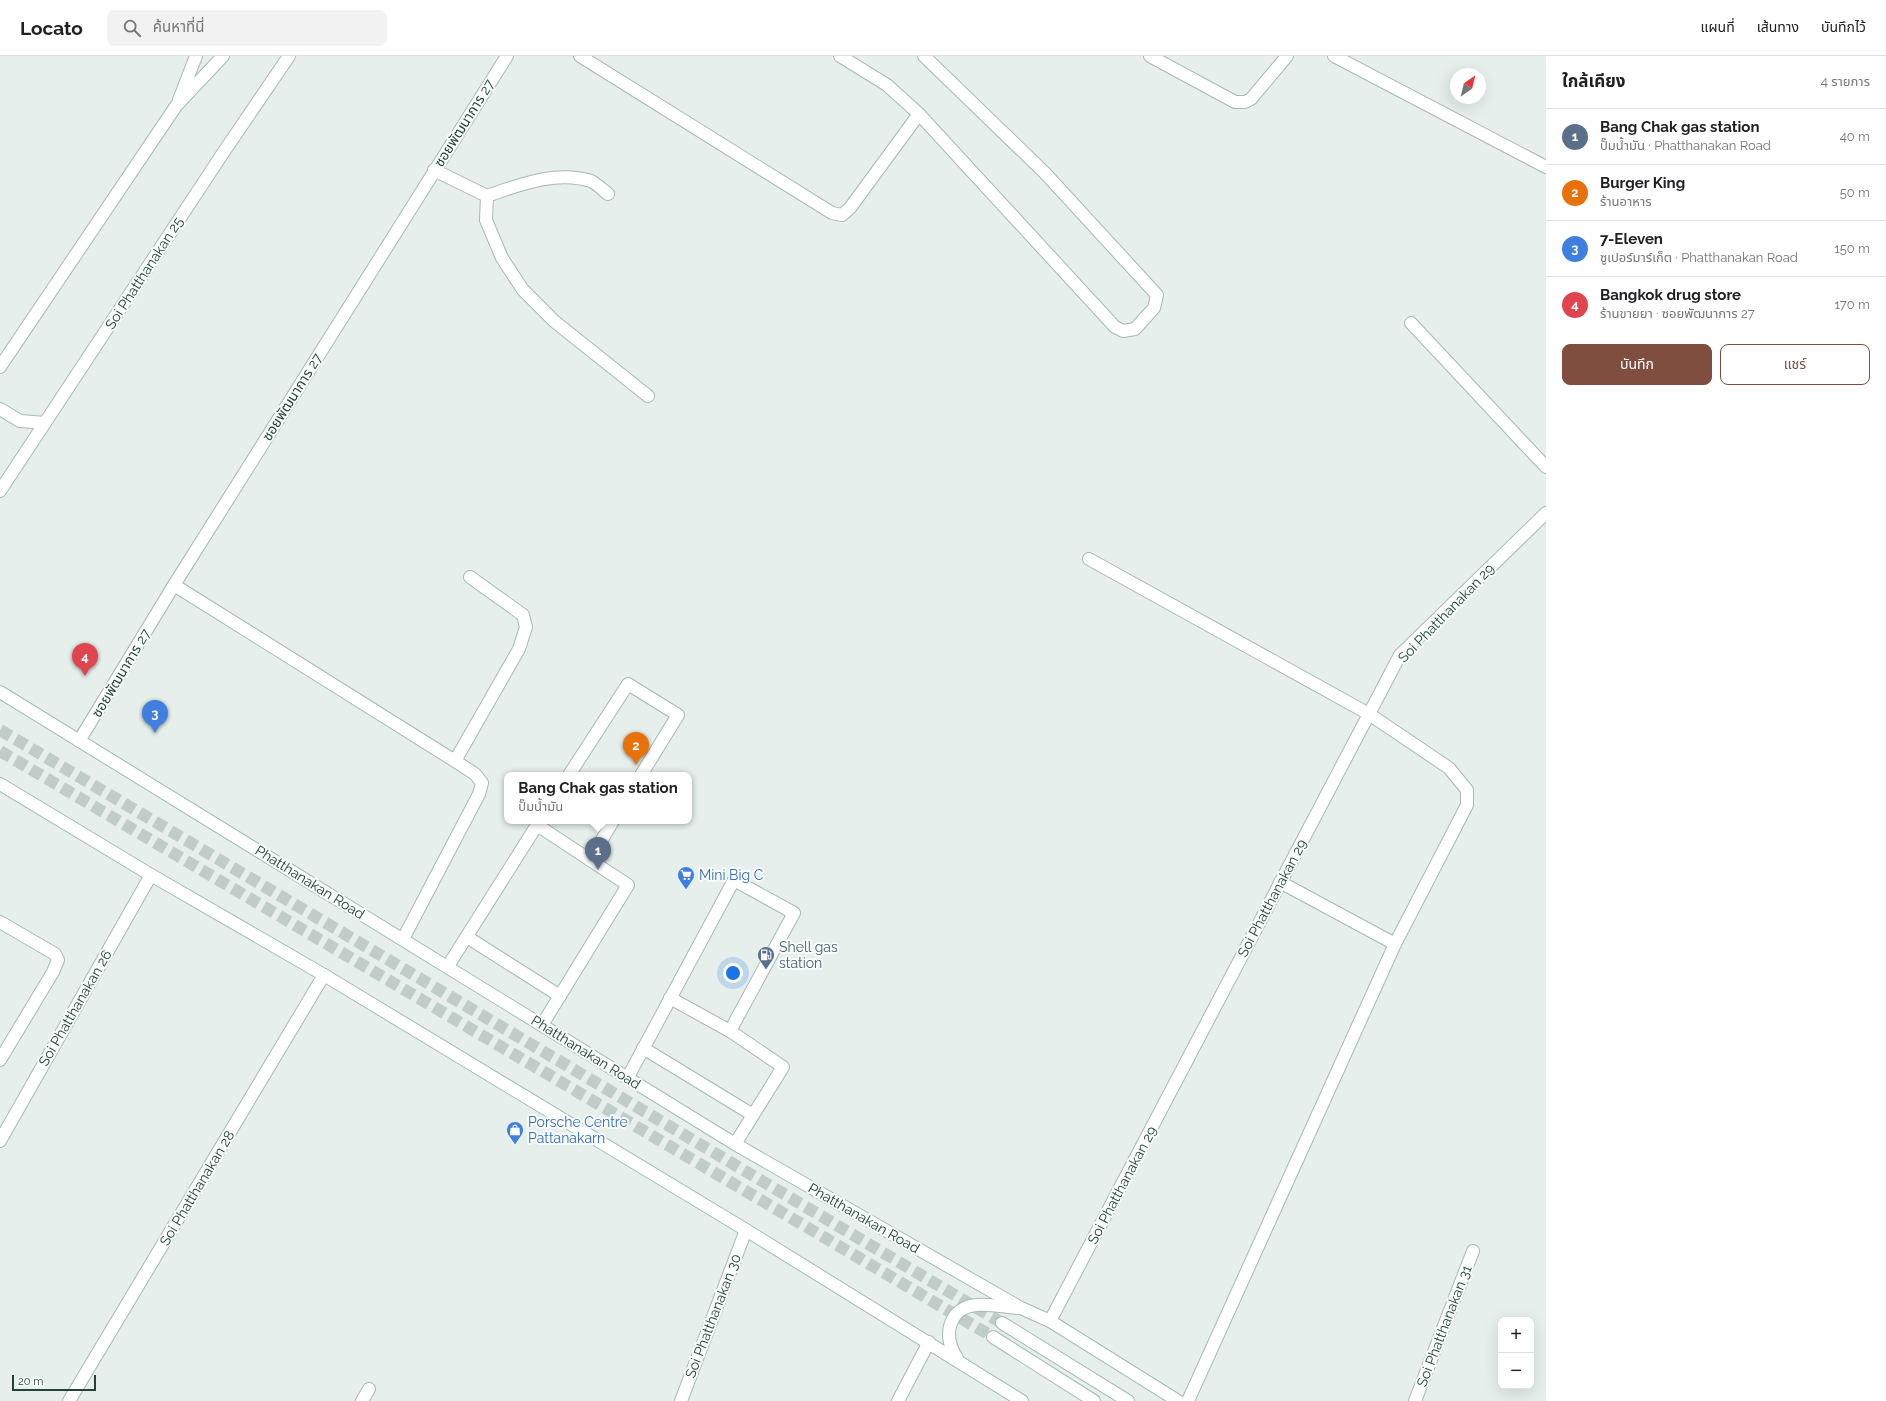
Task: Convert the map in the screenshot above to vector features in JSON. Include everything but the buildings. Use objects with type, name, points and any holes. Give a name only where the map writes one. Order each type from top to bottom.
[{"type":"street","points":[[176,106],[196,56]]},
{"type":"street","points":[[0,367],[176,106],[223,56]]},
{"type":"street","name":"Soi Phatthanakan 25","points":[[0,491],[223,153],[289,56]]},
{"type":"street","name":"ซอยพัฒนาการ 27","points":[[79,741],[174,585],[507,56]]},
{"type":"street","points":[[580,56],[832,212],[842,215],[850,208],[919,114]]},
{"type":"street","points":[[840,56],[888,85],[919,114],[1115,327],[1123,332],[1135,329],[1154,308],[1157,295],[1045,173],[924,56]]},
{"type":"street","points":[[1150,56],[1235,102],[1245,102],[1259,91],[1288,56]]},
{"type":"street","points":[[1334,56],[1546,167]]},
{"type":"street","points":[[434,170],[487,196],[527,182],[567,176],[592,182],[608,194]]},
{"type":"street","points":[[487,196],[486,220],[502,258],[523,290],[554,321],[648,396]]},
{"type":"street","points":[[1411,323],[1546,467]]},
{"type":"street","points":[[0,409],[20,421],[45,423]]},
{"type":"street","name":"Soi Phatthanakan 29","points":[[1050,1321],[1400,655],[1546,513]]},
{"type":"street","points":[[1090,559],[1369,714],[1449,768],[1467,790],[1467,805],[1395,944],[1188,1401]]},
{"type":"street","points":[[455,761],[519,649],[526,628],[523,616],[470,577]]},
{"type":"street","points":[[174,585],[455,761],[475,774],[482,783],[479,794],[403,939]]},
{"type":"street","points":[[571,772],[628,684],[678,715],[643,772]]},
{"type":"street","name":"Phatthanakan Road","points":[[0,692],[448,966],[735,1144],[1021,1308],[1050,1321],[1178,1401]]},
{"type":"street","points":[[0,784],[151,875],[324,975],[746,1230],[965,1364],[1022,1401]]},
{"type":"street","points":[[448,966],[537,824]]},
{"type":"street","points":[[539,824],[628,885],[542,1025]]},
{"type":"street","points":[[590,860],[611,824]]},
{"type":"street","name":"Soi Phatthanakan 26","points":[[0,1141],[151,875]]},
{"type":"street","points":[[628,1077],[734,880],[794,913],[730,1031]]},
{"type":"street","points":[[1280,882],[1395,944]]},
{"type":"street","points":[[0,922],[55,954],[58,960],[53,972],[2,1053]]},
{"type":"street","points":[[467,937],[560,996]]},
{"type":"street","name":"Soi Phatthanakan 28","points":[[70,1401],[324,975]]},
{"type":"street","points":[[670,998],[730,1031],[783,1067],[735,1144]]},
{"type":"street","points":[[643,1048],[753,1115]]},
{"type":"street","name":"Soi Phatthanakan 30","points":[[681,1401],[746,1230]]},
{"type":"street","name":"Soi Phatthanakan 31","points":[[1415,1401],[1473,1251]]},
{"type":"street","points":[[965,1364],[957,1358],[951,1350],[948,1340],[948,1330],[952,1320],[959,1312],[968,1307],[978,1305],[1021,1308]]},
{"type":"street","points":[[1002,1323],[1128,1401]]},
{"type":"street","points":[[993,1337],[1094,1401]]},
{"type":"street","points":[[898,1401],[929,1342]]},
{"type":"street","points":[[362,1401],[369,1389]]},
{"type":"tunnel","points":[[0,730],[1002,1323]]},
{"type":"tunnel","points":[[0,751],[993,1337]]},
{"type":"place","name":"Bangkok drug store","points":[[85,676]]},
{"type":"place","name":"7-Eleven","points":[[155,733]]},
{"type":"place","name":"Burger King","points":[[636,765]]},
{"type":"place","name":"Bang Chak gas station","points":[[598,870]]},
{"type":"place","name":"Mini Big C","points":[[686,890]]},
{"type":"place","name":"Shell gas station","points":[[766,970]]},
{"type":"place","name":"Porsche Centre Pattanakarn","points":[[515,1145]]}]
